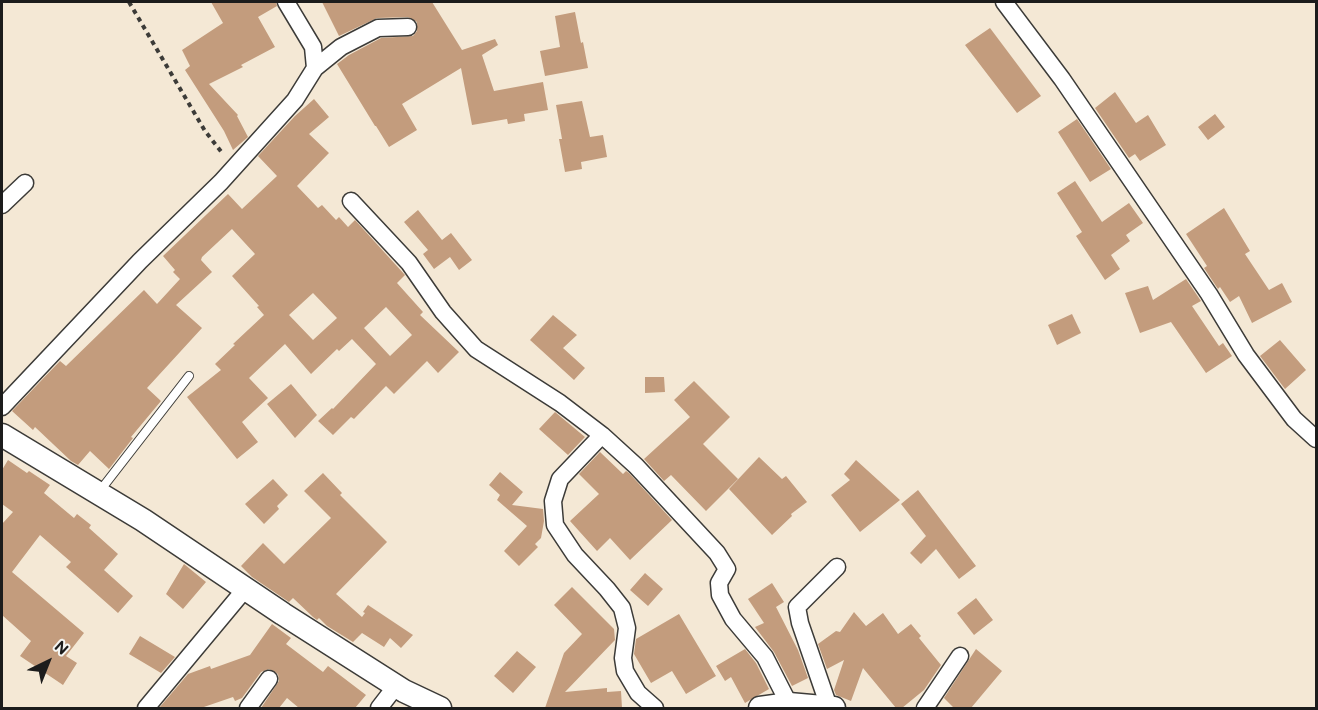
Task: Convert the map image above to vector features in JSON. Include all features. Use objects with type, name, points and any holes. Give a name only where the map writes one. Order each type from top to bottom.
[{"type":"street","points":[[286,2],[313,47],[315,68]]},
{"type":"street","points":[[1004,2],[1062,79],[1209,294],[1246,355],[1294,418],[1317,440]]},
{"type":"street","points":[[2,407],[140,261],[234,169],[295,100],[315,68],[341,47],[378,28],[408,27]]},
{"type":"street","points":[[2,205],[25,183]]},
{"type":"street","points":[[351,201],[409,263],[443,312],[476,349],[560,403],[602,435],[636,466],[724,562],[728,569],[719,583],[720,595],[733,619],[765,657],[789,704]]},
{"type":"street","points":[[602,435],[560,479],[553,501],[555,525],[575,555],[622,608],[627,628],[623,658],[626,671],[638,693],[655,708]]},
{"type":"street","points":[[4,441],[99,492],[396,686],[440,708]]},
{"type":"street","points":[[760,708],[789,704],[832,708],[800,623],[798,607],[837,567]]},
{"type":"street","points":[[146,708],[246,588]]},
{"type":"street","points":[[925,708],[960,656]]},
{"type":"street","points":[[248,708],[269,679]]},
{"type":"street","points":[[379,708],[396,686]]},
{"type":"lane","points":[[99,492],[189,376]]},
{"type":"path","points":[[129,2],[205,131],[234,169]]},
{"type":"building","points":[[211,2],[276,2],[277,6],[258,17],[275,47],[209,84],[238,115],[248,137],[233,150],[224,131],[185,70],[190,66],[182,50],[223,23]]},
{"type":"building","points":[[322,2],[432,2],[462,50],[495,39],[498,45],[482,55],[494,91],[543,82],[548,110],[524,114],[525,121],[508,124],[507,119],[472,125],[461,68],[402,104],[417,130],[389,147],[337,64],[381,38],[413,36],[417,31],[417,22],[408,17],[377,18],[339,36]]},
{"type":"building","points":[[575,12],[588,68],[545,76],[540,51],[560,47],[555,16]]},
{"type":"building","points":[[990,28],[1041,96],[1017,113],[965,45]]},
{"type":"building","points":[[1115,92],[1136,123],[1148,115],[1166,145],[1140,161],[1135,154],[1129,158],[1095,108]]},
{"type":"building","points":[[314,99],[329,117],[309,134],[329,153],[297,186],[318,208],[322,205],[336,220],[339,217],[348,227],[355,220],[405,275],[397,283],[423,312],[420,315],[459,352],[438,373],[427,361],[394,394],[386,386],[354,419],[351,417],[333,435],[318,421],[333,409],[376,364],[352,339],[339,351],[337,349],[311,374],[285,344],[249,378],[268,398],[242,422],[258,442],[237,459],[187,397],[221,370],[215,364],[264,315],[257,307],[259,306],[232,276],[255,254],[232,229],[202,257],[201,260],[212,272],[176,305],[202,328],[147,388],[161,401],[131,437],[133,438],[109,469],[90,451],[78,465],[71,461],[35,427],[33,430],[12,411],[60,361],[66,366],[144,290],[157,304],[180,279],[163,256],[228,194],[242,209],[277,176],[258,156]],"holes":[[[313,293],[337,318],[313,340],[289,315]],[[386,307],[412,335],[390,356],[364,328]]]},
{"type":"building","points":[[582,101],[590,137],[603,135],[607,157],[581,162],[582,169],[565,172],[556,105]]},
{"type":"building","points":[[1215,114],[1225,127],[1208,140],[1198,127]]},
{"type":"building","points":[[1077,119],[1111,169],[1090,182],[1058,132]]},
{"type":"building","points":[[1075,181],[1102,222],[1129,203],[1143,223],[1126,235],[1130,241],[1111,255],[1120,269],[1105,280],[1076,236],[1082,232],[1057,193]]},
{"type":"building","points":[[1224,208],[1250,251],[1245,254],[1269,290],[1282,283],[1292,302],[1252,323],[1239,296],[1230,302],[1220,287],[1218,289],[1204,268],[1207,266],[1186,234]]},
{"type":"building","points":[[418,210],[442,240],[451,233],[472,260],[459,270],[450,257],[434,269],[423,254],[428,250],[404,222]]},
{"type":"building","points":[[1186,279],[1201,301],[1192,306],[1219,346],[1223,343],[1232,356],[1206,373],[1171,322],[1140,333],[1125,293],[1148,286],[1153,300]]},
{"type":"building","points":[[1072,314],[1081,333],[1057,345],[1048,325]]},
{"type":"building","points":[[553,315],[577,335],[563,348],[585,368],[574,380],[530,340]]},
{"type":"building","points":[[1280,340],[1306,370],[1285,389],[1260,356]]},
{"type":"building","points":[[645,377],[664,377],[665,392],[645,393]]},
{"type":"building","points":[[694,381],[730,417],[703,444],[738,479],[706,511],[671,475],[664,481],[644,459],[690,417],[674,400]]},
{"type":"building","points":[[291,384],[317,415],[295,438],[267,404]]},
{"type":"building","points":[[555,412],[585,437],[568,455],[539,429]]},
{"type":"building","points":[[600,452],[623,474],[626,471],[629,473],[672,520],[630,560],[610,538],[597,551],[570,521],[599,494],[579,474]]},
{"type":"building","points":[[759,457],[782,479],[786,476],[807,502],[791,514],[792,516],[772,535],[729,489]]},
{"type":"building","points":[[8,460],[50,485],[44,493],[74,518],[77,514],[91,525],[89,528],[118,554],[104,570],[133,596],[118,613],[66,567],[71,562],[40,535],[12,572],[84,633],[66,656],[77,663],[63,685],[20,656],[31,641],[2,615],[2,524],[13,512],[2,504],[2,470]]},
{"type":"building","points":[[856,460],[900,500],[860,532],[831,495],[850,480],[844,474]]},
{"type":"building","points":[[500,472],[523,492],[512,505],[543,509],[544,521],[541,538],[535,544],[538,547],[519,566],[504,551],[527,526],[497,500],[500,495],[489,485]]},
{"type":"building","points":[[323,473],[342,493],[340,495],[387,542],[336,594],[362,617],[368,605],[413,635],[401,648],[390,638],[384,647],[362,633],[353,642],[327,626],[319,618],[317,620],[293,598],[289,602],[252,577],[241,566],[263,543],[284,564],[331,518],[304,491]]},
{"type":"building","points":[[273,479],[288,495],[277,506],[279,509],[264,524],[245,504]]},
{"type":"building","points":[[918,490],[976,566],[959,579],[936,549],[921,564],[910,553],[926,536],[901,504]]},
{"type":"building","points":[[184,564],[206,582],[183,609],[166,594]]},
{"type":"building","points":[[645,573],[663,589],[648,606],[630,590]]},
{"type":"building","points":[[772,583],[784,602],[776,607],[798,650],[808,678],[792,686],[774,652],[755,627],[764,623],[748,599]]},
{"type":"building","points":[[572,587],[614,629],[615,640],[565,692],[607,688],[607,692],[621,691],[622,708],[545,708],[564,653],[582,634],[554,605]]},
{"type":"building","points":[[976,598],[993,620],[974,635],[957,613]]},
{"type":"building","points":[[854,612],[866,626],[883,613],[898,634],[911,624],[921,636],[919,638],[941,665],[924,690],[902,708],[896,708],[863,668],[851,701],[836,695],[834,690],[844,660],[827,669],[818,644],[836,631],[840,632]]},
{"type":"building","points":[[679,614],[716,676],[686,694],[672,671],[651,683],[634,654],[636,639]]},
{"type":"building","points":[[272,624],[291,638],[286,644],[323,672],[328,666],[366,695],[355,708],[299,708],[287,698],[279,708],[261,708],[279,681],[278,674],[269,669],[261,672],[242,698],[235,701],[233,697],[201,708],[159,708],[188,674],[210,666],[211,669],[250,655]]},
{"type":"building","points":[[140,636],[175,657],[161,673],[129,654]]},
{"type":"building","points":[[745,649],[756,663],[769,689],[745,703],[731,677],[725,681],[716,666]]},
{"type":"building","points":[[976,649],[1002,671],[971,708],[954,708],[944,698]]},
{"type":"building","points":[[517,651],[536,667],[513,693],[494,676]]}]
